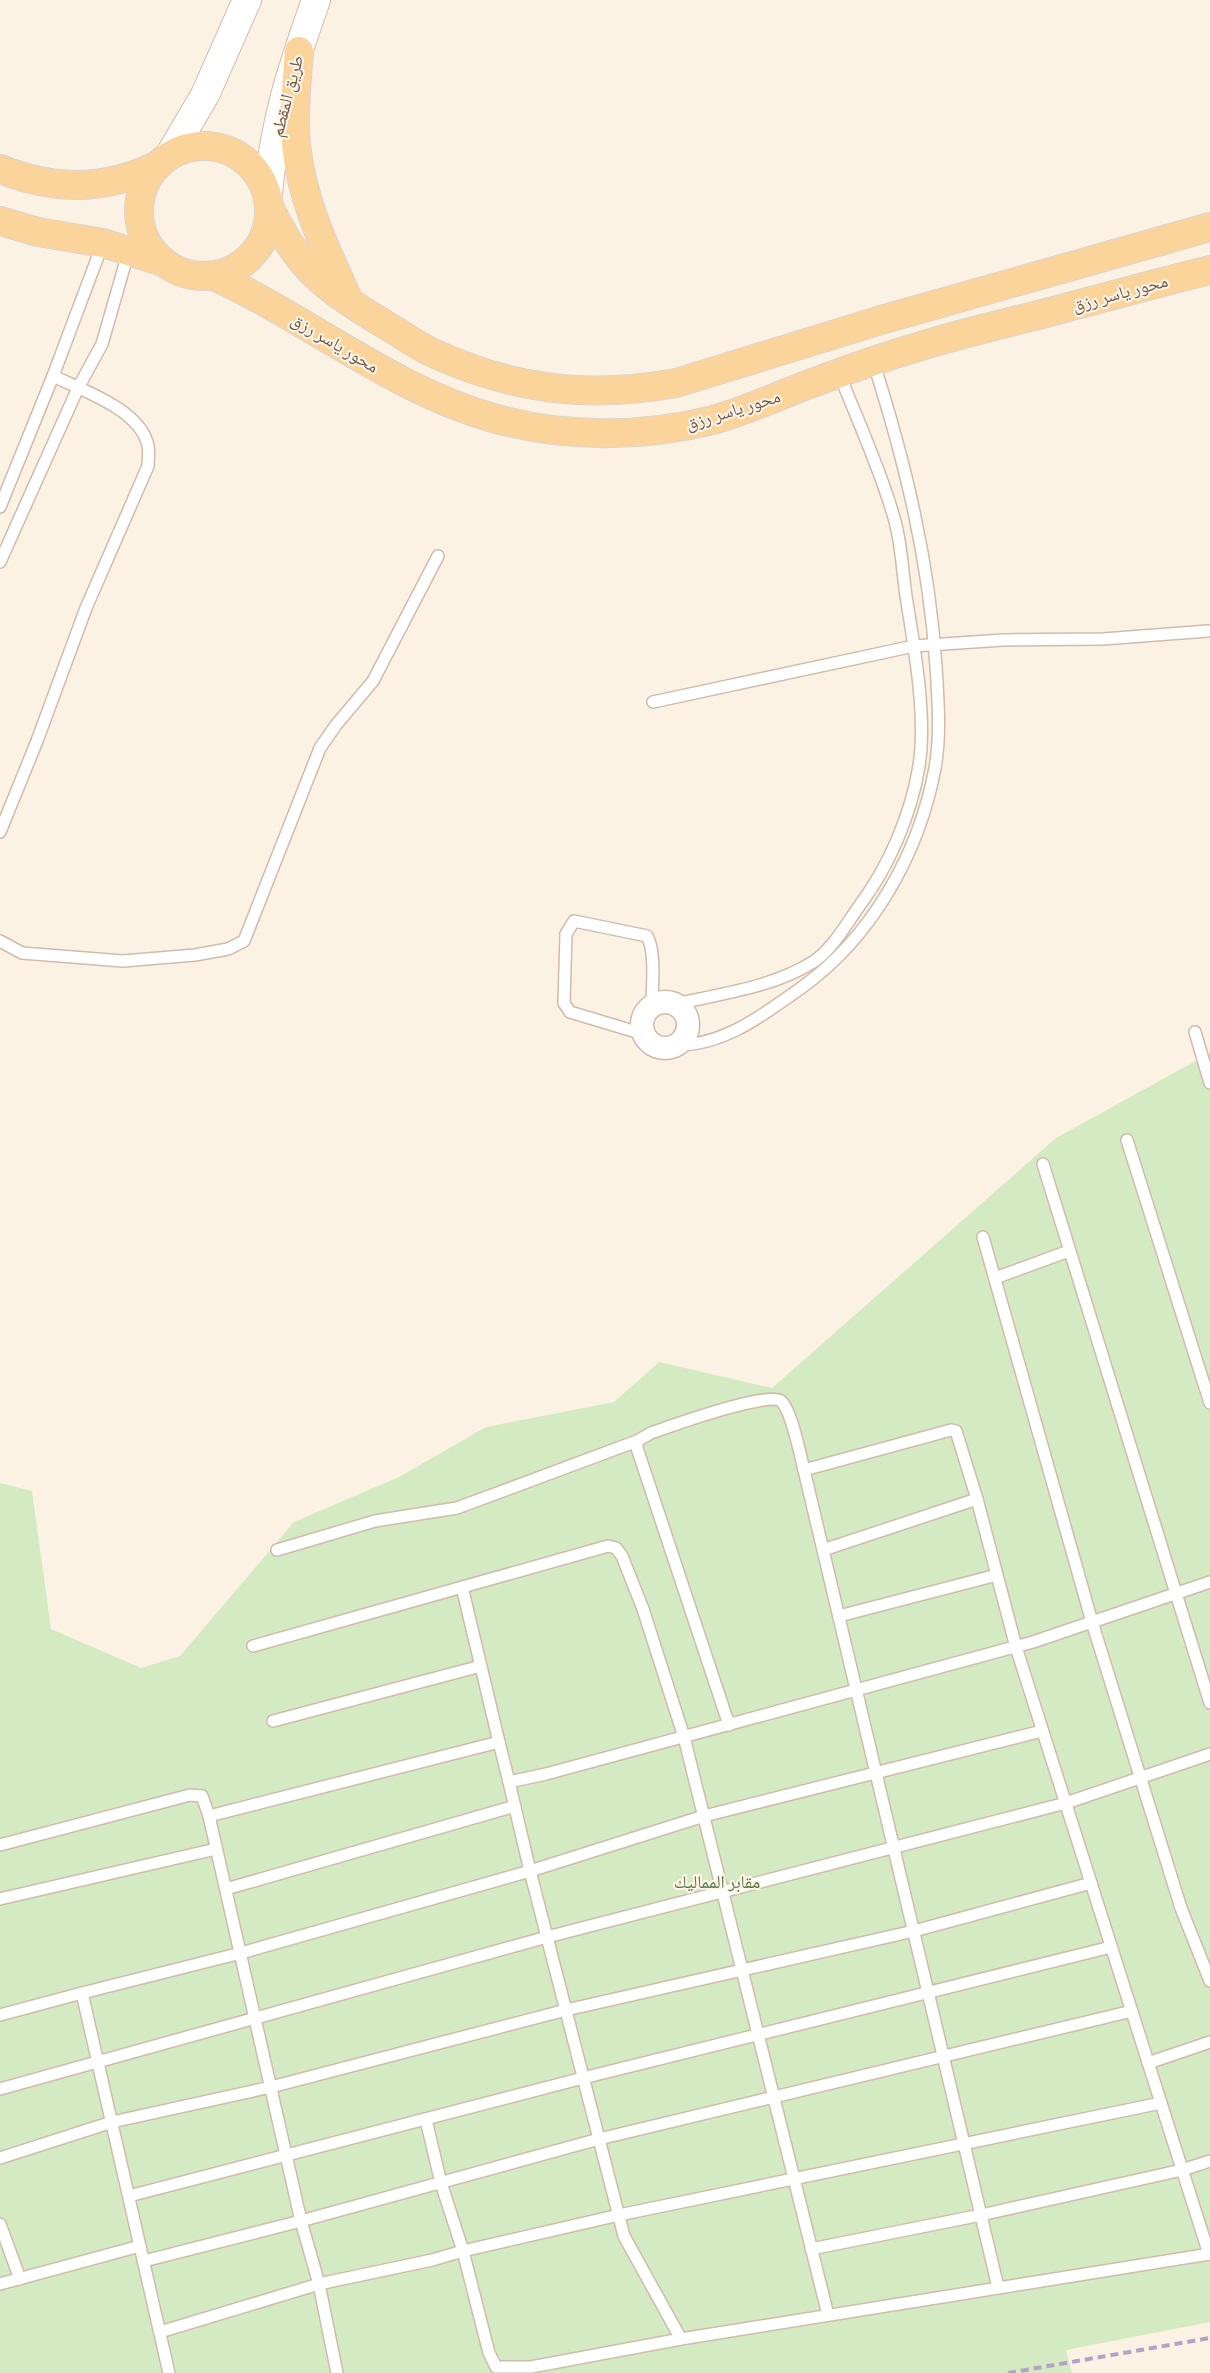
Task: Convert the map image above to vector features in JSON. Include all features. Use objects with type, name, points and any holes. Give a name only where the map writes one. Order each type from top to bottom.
[{"type":"main road","points":[[163,263],[146,241],[139,215],[143,188],[163,161],[204,95],[221,62],[247,0]]},
{"type":"main road","name":"طريق المقطم","points":[[269,201],[276,126],[316,0]]},
{"type":"main road","points":[[299,51],[294,113],[300,174],[317,232],[350,303]]},
{"type":"main road","points":[[0,169],[22,178],[47,183],[86,185],[123,180],[194,146],[226,149],[240,156],[252,166],[262,180],[269,201],[294,252],[310,272],[328,289],[431,352],[476,371],[508,381],[575,391],[642,389],[676,383],[731,368],[890,317],[1210,227]]},
{"type":"main road","points":[[0,221],[38,232],[103,243],[129,250],[163,263],[187,275],[214,276],[234,270],[251,258],[265,235],[269,201]]},
{"type":"main road","name":"محور ياسر رزق","points":[[214,276],[272,304],[380,370],[435,398],[493,418],[553,430],[618,433],[682,426],[744,410],[873,361],[965,333],[1210,270]]},
{"type":"street","points":[[660,1002],[676,1004],[682,1009],[688,1024],[684,1039],[678,1045],[662,1048],[654,1046],[647,1041],[643,1034],[642,1018],[652,1005],[660,1002]]},
{"type":"lane","points":[[0,507],[53,376],[103,243]]},
{"type":"lane","points":[[0,562],[78,388],[102,344],[129,250]]},
{"type":"lane","points":[[678,1045],[697,1045],[737,1032],[827,969],[852,942],[879,908],[901,868],[916,830],[935,767],[939,712],[934,644],[922,548],[892,420],[873,361]]},
{"type":"lane","points":[[676,1004],[770,981],[815,961],[836,940],[869,893],[887,862],[902,826],[919,766],[920,713],[914,646],[893,513],[839,373]]},
{"type":"lane","points":[[0,832],[37,741],[86,608],[148,466],[148,444],[140,427],[125,413],[53,376]]},
{"type":"lane","points":[[0,941],[22,953],[123,961],[194,955],[228,949],[244,941],[320,748],[336,725],[373,681],[438,556]]},
{"type":"lane","points":[[653,702],[914,646],[1003,640],[1103,639],[1208,631]]},
{"type":"lane","points":[[643,1034],[570,1012],[566,1008],[564,1003],[566,934],[574,921],[647,936],[650,942],[652,962],[652,1005]]},
{"type":"lane","points":[[1195,1032],[1210,1083]]},
{"type":"lane","points":[[1127,1140],[1210,1402]]},
{"type":"lane","points":[[1042,1164],[1210,1703]]},
{"type":"lane","points":[[983,1237],[1092,1622],[1182,1908],[1210,1981]]},
{"type":"lane","points":[[995,1278],[1069,1251]]},
{"type":"lane","points":[[278,1550],[375,1521],[457,1508],[636,1441],[651,1433],[751,1401],[776,1398],[782,1402],[788,1412],[824,1550],[998,2287]]},
{"type":"lane","points":[[426,2120],[441,2182],[493,2363],[501,2368],[531,2370],[681,2339],[1210,2254],[1016,1647],[977,1499],[956,1431],[951,1430],[804,1470]]},
{"type":"lane","points":[[636,1441],[676,1569],[729,1725]]},
{"type":"lane","points":[[824,1550],[977,1499]]},
{"type":"lane","points":[[253,1646],[608,1546],[616,1548],[622,1556],[643,1609],[684,1737],[828,2315]]},
{"type":"lane","points":[[839,1616],[997,1575]]},
{"type":"lane","points":[[509,1782],[546,1774],[1016,1647],[1210,1582]]},
{"type":"lane","points":[[462,1587],[546,1937],[624,2236],[681,2339]]},
{"type":"lane","points":[[272,1721],[481,1666]]},
{"type":"lane","points":[[0,2015],[241,1953],[530,1871],[704,1816],[876,1771],[1042,1731]]},
{"type":"lane","points":[[209,1816],[499,1742]]},
{"type":"lane","points":[[0,2090],[546,1937],[1066,1803],[1210,1754]]},
{"type":"lane","points":[[0,1845],[190,1795],[202,1796],[209,1816],[337,2373]]},
{"type":"lane","points":[[226,1889],[515,1806]]},
{"type":"lane","points":[[0,1900],[216,1848]]},
{"type":"lane","points":[[0,2158],[112,2122],[271,2087],[566,2010],[914,1932],[1091,1883]]},
{"type":"lane","points":[[129,2196],[583,2078],[1111,1947]]},
{"type":"lane","points":[[82,1993],[169,2373]]},
{"type":"lane","points":[[144,2261],[301,2221],[599,2139],[1132,2011]]},
{"type":"lane","points":[[1148,2062],[1210,2042]]},
{"type":"lane","points":[[160,2332],[318,2284],[432,2260],[462,2251],[619,2215],[1161,2102]]},
{"type":"lane","points":[[812,2249],[981,2215],[1182,2170],[1210,2161]]},
{"type":"lane","points":[[0,2224],[20,2279]]},
{"type":"lane","points":[[0,2284],[140,2246]]},
{"type":"green space","name":"مقابر المماليك","points":[[1210,1053],[1210,2322],[1066,2350],[1072,2373],[0,2373],[0,1483],[32,1491],[51,1629],[141,1668],[180,1656],[294,1522],[399,1477],[486,1427],[614,1402],[659,1362],[772,1388],[1056,1138]]},
{"type":"railway","points":[[1008,2373],[1210,2338]]}]
